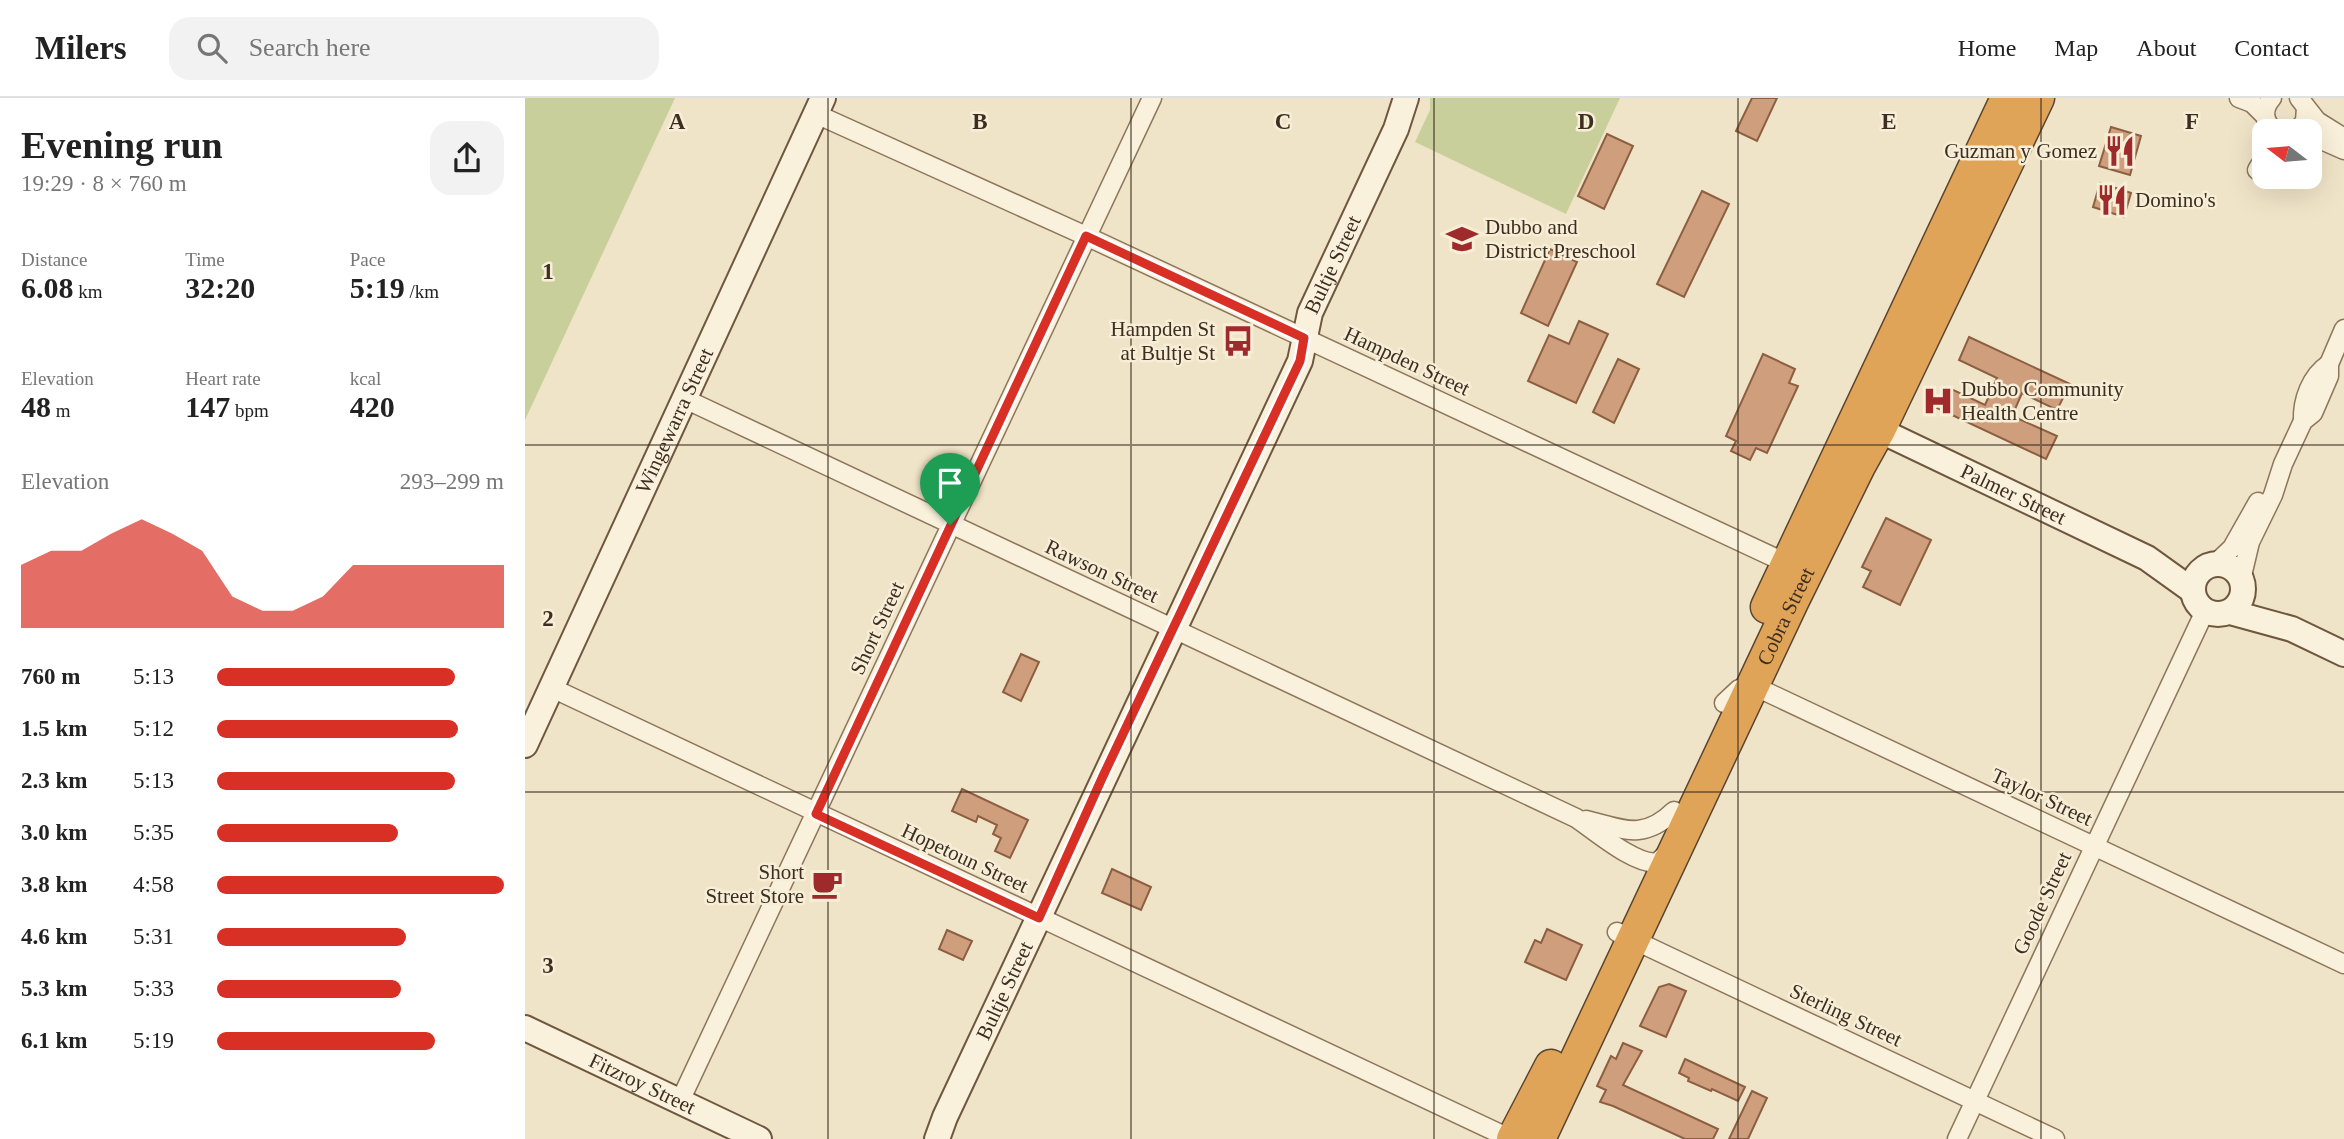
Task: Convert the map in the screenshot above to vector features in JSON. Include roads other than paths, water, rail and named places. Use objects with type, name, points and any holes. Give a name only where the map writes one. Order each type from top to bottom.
[{"type":"highway","name":"Cobra Street","points":[[1512,1139],[1626,936],[1648,863],[1684,809],[1753,686],[1792,602],[1845,469],[2007,98]]},
{"type":"highway","points":[[1845,469],[1854,438],[1863,432],[1879,430],[2038,98]]},
{"type":"highway","name":"Cobra Street","points":[[1539,1139],[1684,809],[1724,703],[1786,563],[1845,469]]},
{"type":"highway","points":[[1786,563],[1795,582],[1792,602]]},
{"type":"street","name":"Short Street","points":[[680,1101],[1152,98]]},
{"type":"street","name":"Bultje Street","points":[[928,1139],[941,1128],[1300,361],[1310,313],[1396,129],[1406,98]]},
{"type":"street","points":[[2239,98],[2252,103],[2266,119]]},
{"type":"street","points":[[2268,119],[2265,109],[2272,98]]},
{"type":"street","points":[[2303,103],[2316,121],[2344,138]]},
{"type":"street","name":"Hampden Street","points":[[820,106],[1086,236],[1786,563]]},
{"type":"street","name":"Wingewarra Street","points":[[525,745],[820,106]]},
{"type":"street","points":[[2322,140],[2344,150]]},
{"type":"street","points":[[2209,590],[2241,600],[2251,542],[2303,421],[2313,413],[2329,376],[2329,364],[2344,329]]},
{"type":"street","name":"Rawson Street","points":[[685,399],[1576,818],[1625,852],[1648,863]]},
{"type":"street","name":"Palmer Street","points":[[1879,430],[2344,654]]},
{"type":"street","name":"Goode Street","points":[[1957,1139],[2094,846],[2224,556],[2239,537],[2263,491],[2283,464]]},
{"type":"street","name":"Palmer Street","points":[[2209,590],[2226,565],[2292,629]]},
{"type":"street","points":[[1724,703],[1739,689],[1753,686]]},
{"type":"street","name":"Taylor Street","points":[[1753,686],[2344,964]]},
{"type":"street","name":"Hopetoun Street","points":[[552,688],[1512,1139]]},
{"type":"street","name":"Rawson Street","points":[[1576,818],[1622,829],[1645,830],[1684,809]]},
{"type":"street","name":"Sterling Street","points":[[1626,936],[2055,1139]]},
{"type":"street","name":"Fitzroy Street","points":[[525,1028],[759,1139]]},
{"type":"place","name":"Guzman y Gomez","points":[[2120,151]]},
{"type":"place","name":"Domino's","points":[[2112,200]]},
{"type":"place","name":"Dubbo and District Preschool","points":[[1462,239]]},
{"type":"place","name":"Hampden St at Bultje St","points":[[1238,341]]},
{"type":"place","name":"Dubbo Community Health Centre","points":[[1938,401]]},
{"type":"place","name":"Short Street Store","points":[[827,884]]}]
